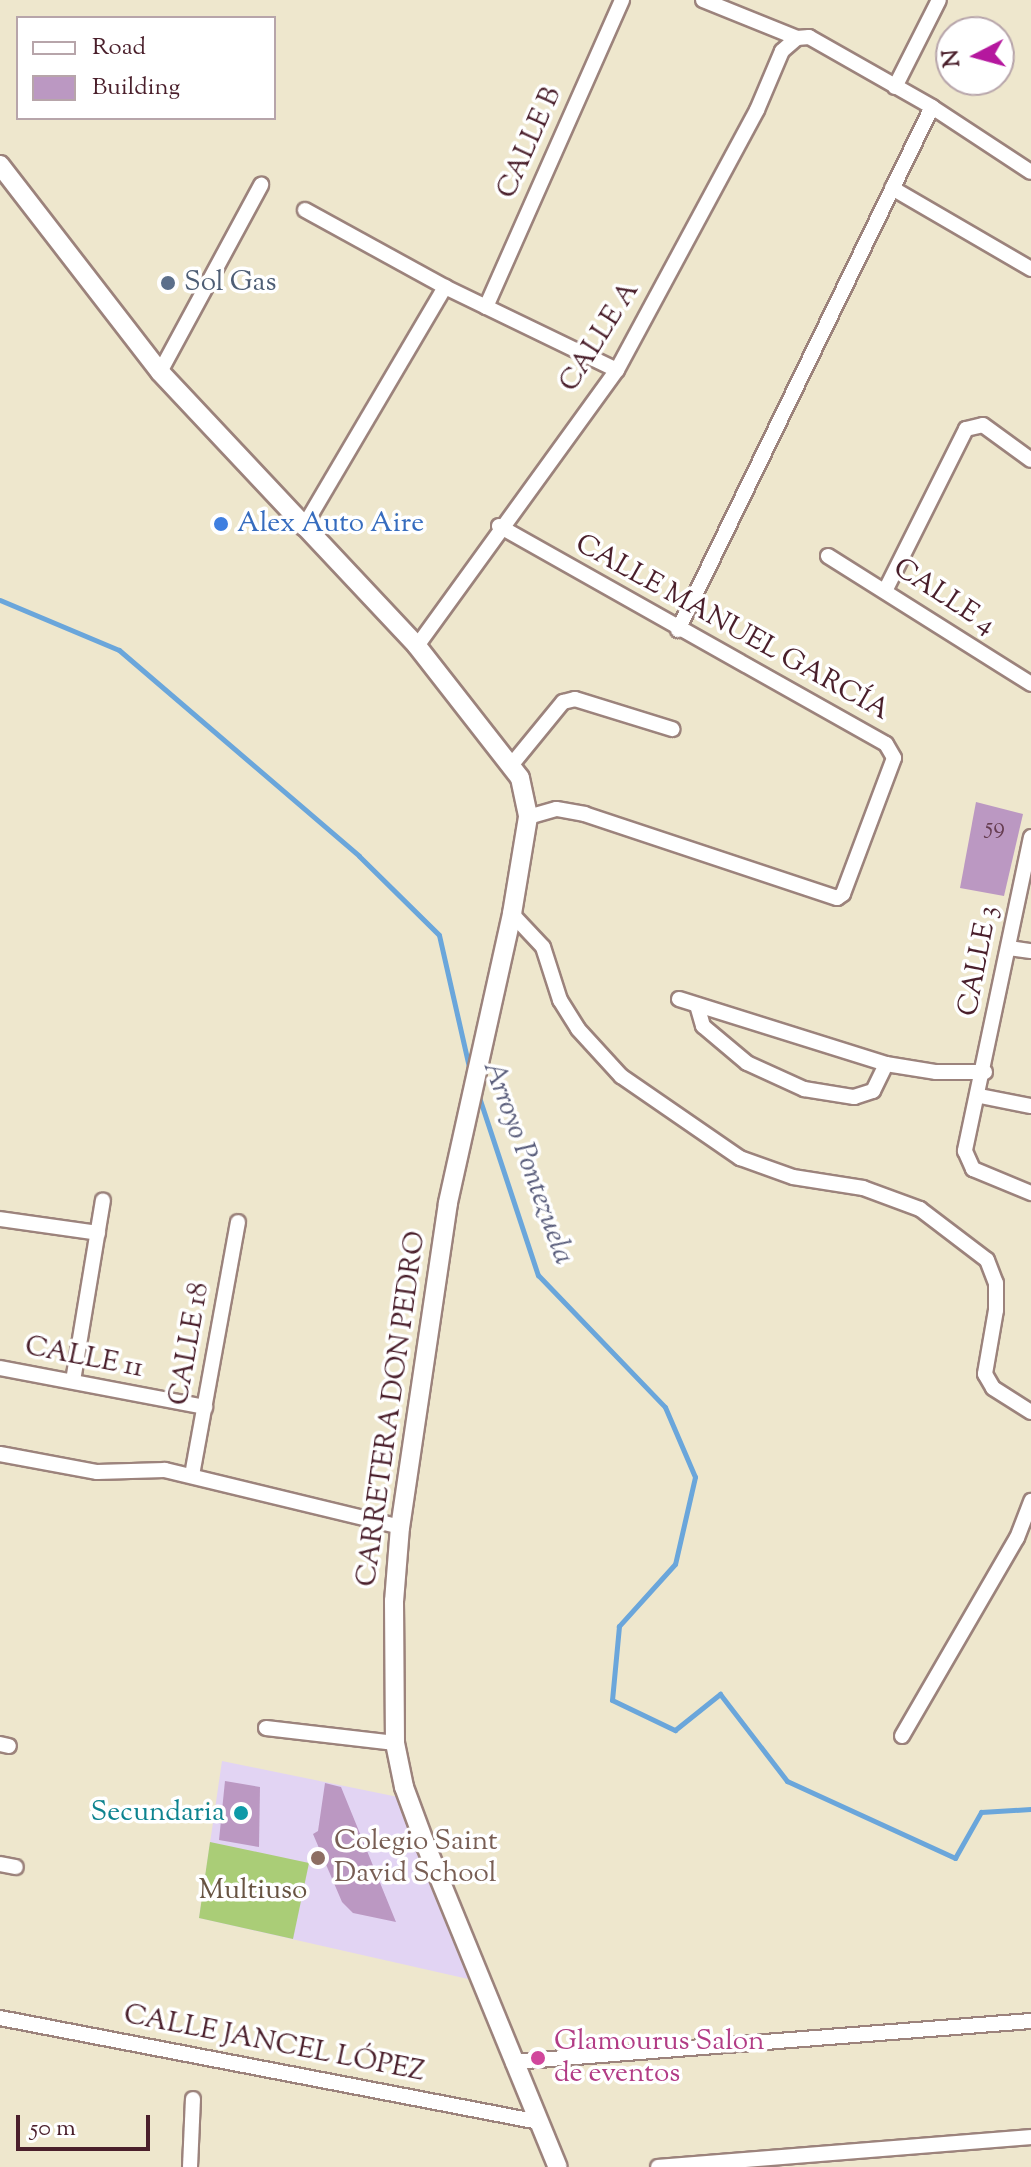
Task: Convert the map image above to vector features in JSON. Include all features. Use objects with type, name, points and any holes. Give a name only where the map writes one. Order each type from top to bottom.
[{"type":"street","name":"CALLE B","points":[[486,307],[622,0]]},
{"type":"street","points":[[703,0],[797,38],[809,37],[932,107],[1031,172]]},
{"type":"street","points":[[895,87],[939,0]]},
{"type":"street","name":"CALLE A","points":[[417,646],[499,526],[617,370],[757,110],[782,51],[797,38]]},
{"type":"street","points":[[678,630],[932,107]]},
{"type":"street","points":[[0,165],[160,372],[303,528],[417,646],[513,763],[528,817],[512,914],[543,947],[560,1000],[578,1029],[621,1076],[740,1158],[793,1177],[863,1188],[920,1209],[987,1260],[996,1283],[996,1310],[985,1374],[993,1388],[1031,1412]]},
{"type":"street","points":[[160,372],[261,185]]},
{"type":"street","points":[[892,188],[1031,269]]},
{"type":"street","points":[[305,210],[445,287],[617,370]]},
{"type":"street","points":[[303,528],[445,287]]},
{"type":"street","points":[[886,589],[962,433],[971,426],[983,425],[1031,460]]},
{"type":"street","name":"CALLE MANUEL GARCÍA","points":[[499,526],[891,749],[893,768],[843,894],[837,898],[784,883],[585,814],[556,809],[528,817]]},
{"type":"street","name":"CALLE 4","points":[[828,556],[886,589],[1031,684]]},
{"type":"street","points":[[513,763],[563,702],[575,699],[672,729]]},
{"type":"street","name":"CALLE 3","points":[[1031,837],[967,1162],[1031,1193]]},
{"type":"street","name":"CARRETERA DON PEDRO","points":[[512,914],[448,1203],[400,1527],[394,1601],[395,1743],[404,1787],[424,1841],[558,2167]]},
{"type":"street","points":[[1009,948],[1031,951]]},
{"type":"street","points":[[679,999],[886,1064],[936,1072],[985,1072]]},
{"type":"street","points":[[697,1005],[703,1026],[747,1063],[804,1089],[854,1097],[873,1091],[886,1064]]},
{"type":"street","points":[[980,1096],[1031,1106]]},
{"type":"street","points":[[73,1381],[103,1200]]},
{"type":"street","points":[[0,1219],[98,1233]]},
{"type":"street","name":"CALLE 18","points":[[192,1475],[238,1222]]},
{"type":"street","name":"CALLE 11","points":[[0,1368],[205,1407]]},
{"type":"street","points":[[0,1454],[97,1472],[192,1475],[400,1527]]},
{"type":"street","points":[[902,1736],[1017,1538],[1031,1501]]},
{"type":"street","points":[[266,1728],[395,1743]]},
{"type":"street","points":[[0,1864],[16,1867]]},
{"type":"street","name":"CALLE JANCEL LÓPEZ","points":[[0,2018],[539,2122]]},
{"type":"street","points":[[513,2062],[1031,2021]]},
{"type":"street","points":[[190,2167],[193,2099]]},
{"type":"street","points":[[658,2167],[1031,2137]]},
{"type":"shaded area","name":"Colegio Saint David School","points":[[222,1761],[403,1798],[477,1981],[199,1918]]},
{"type":"green space","name":"Multiuso","points":[[210,1842],[309,1863],[293,1939],[199,1918]]},
{"type":"building","points":[[976,802],[1023,814],[1004,896],[960,888]]},
{"type":"building","name":"Secundaria","points":[[225,1781],[260,1787],[259,1847],[219,1840]]},
{"type":"building","points":[[325,1783],[341,1787],[396,1922],[353,1913],[342,1902],[313,1834],[318,1831]]},
{"type":"waterway","name":"Arroyo Pontezuela","points":[[0,600],[119,650],[359,856],[439,935],[470,1072]]},
{"type":"waterway","name":"Arroyo Pontezuela","points":[[479,1097],[538,1275],[665,1407],[695,1477],[675,1564],[619,1626],[612,1700],[675,1730],[720,1694],[787,1781],[955,1858],[981,1812],[1031,1809]]},
{"type":"place","name":"Sol Gas","points":[[168,283]]},
{"type":"place","name":"Alex Auto Aire","points":[[221,524]]},
{"type":"place","name":"Secundaria","points":[[241,1813]]},
{"type":"place","name":"Colegio Saint David School","points":[[318,1858]]},
{"type":"place","name":"Glamourus Salon de eventos","points":[[538,2058]]}]
